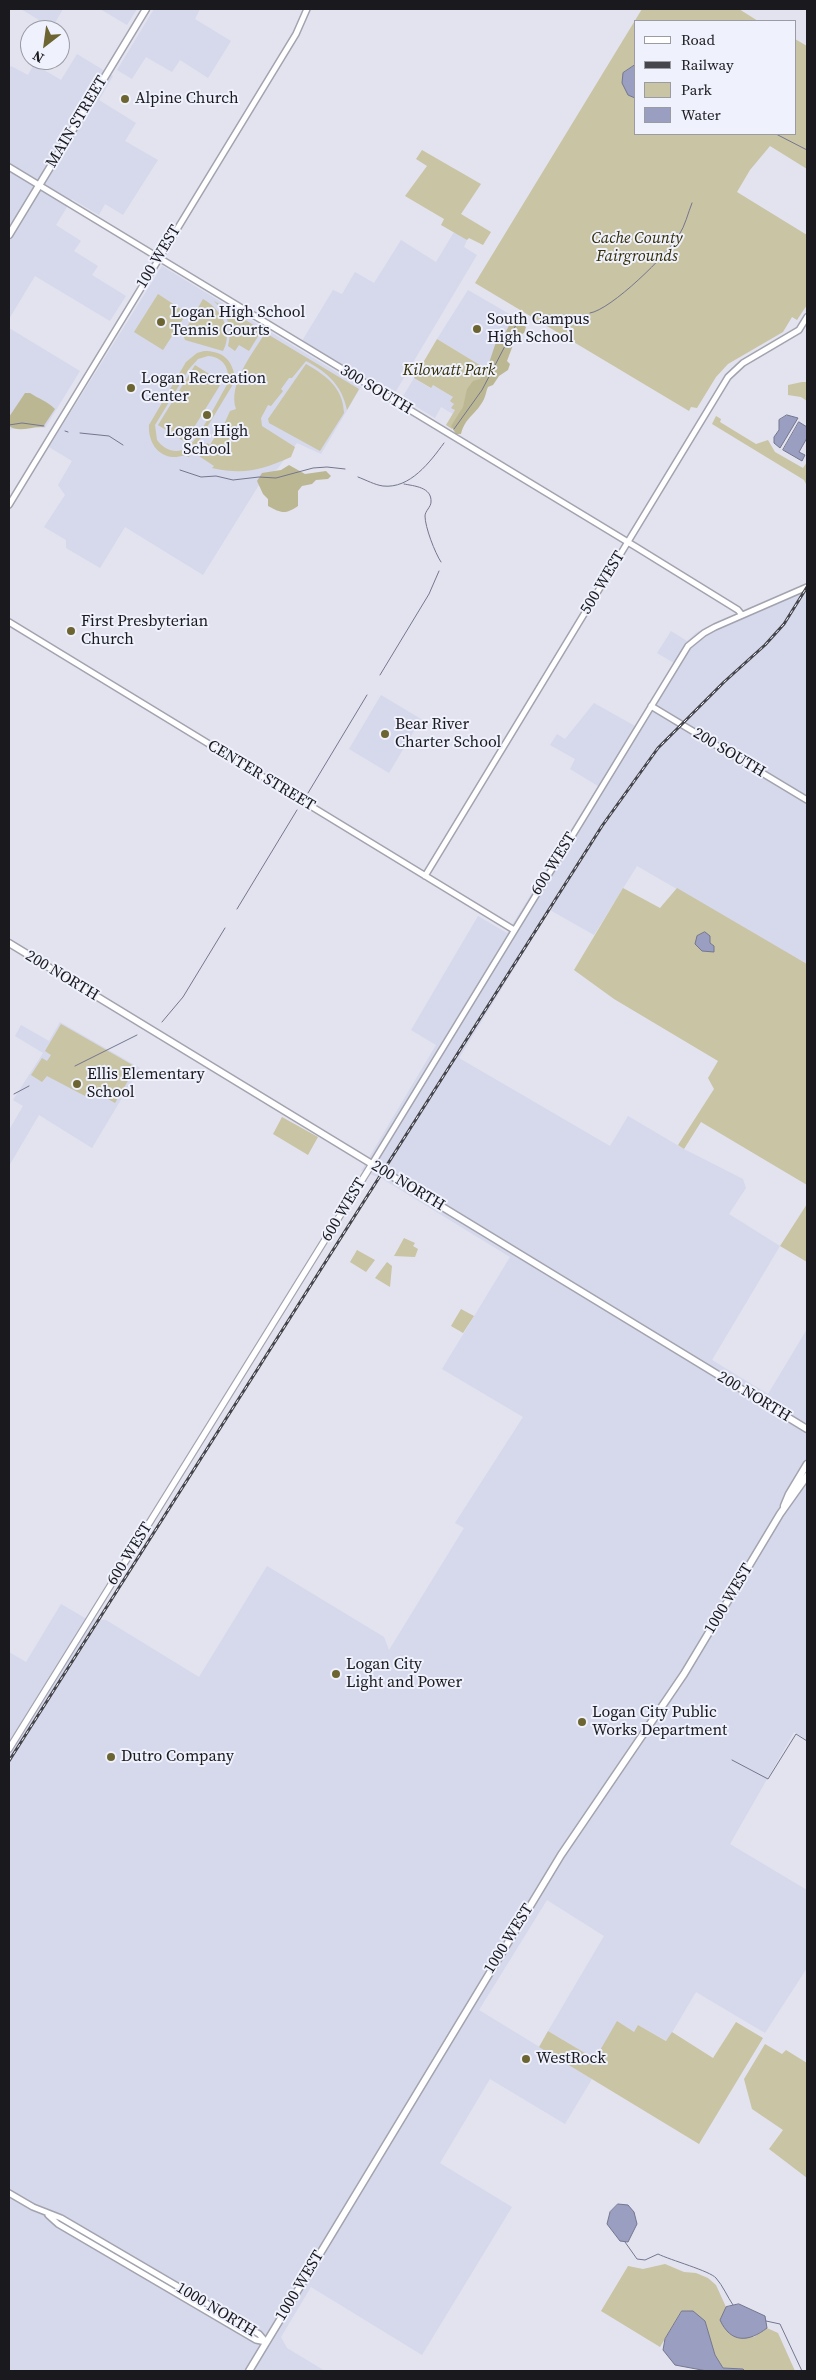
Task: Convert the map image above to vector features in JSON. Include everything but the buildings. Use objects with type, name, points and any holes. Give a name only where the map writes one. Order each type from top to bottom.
[{"type":"main road","name":"MAIN STREET","points":[[9,235],[146,9]]},
{"type":"main road","name":"200 NORTH","points":[[9,943],[807,1429]]},
{"type":"main road","name":"600 WEST","points":[[9,1749],[372,1164]]},
{"type":"main road","name":"1000 WEST","points":[[780,1514],[788,1494],[807,1464]]},
{"type":"main road","name":"1000 WEST","points":[[249,2371],[561,1854],[684,1674],[780,1514],[807,1476]]},
{"type":"street","name":"100 WEST","points":[[9,505],[296,34],[307,9]]},
{"type":"street","name":"300 SOUTH","points":[[9,167],[628,542],[738,610],[742,615]]},
{"type":"street","name":"500 WEST","points":[[425,876],[728,377],[743,363],[799,330],[807,317]]},
{"type":"street","name":"600 WEST","points":[[372,1164],[651,706],[694,640],[704,633],[742,615],[807,587]]},
{"type":"street","name":"CENTER STREET","points":[[9,622],[514,930]]},
{"type":"street","name":"200 SOUTH","points":[[651,706],[807,800]]},
{"type":"street","name":"1000 NORTH","points":[[9,2193],[45,2213],[58,2224],[256,2340],[266,2342]]},
{"type":"shaded area","points":[[21,9],[63,9],[57,20],[39,20]]},
{"type":"shaded area","points":[[100,9],[137,9],[127,25]]},
{"type":"shaded area","points":[[154,9],[200,9],[195,19],[231,41],[208,78],[180,60],[172,72],[146,57],[132,79],[117,70]]},
{"type":"shaded area","points":[[77,54],[113,76],[99,100],[136,123],[125,141],[158,160],[123,215],[105,204],[99,215],[72,199],[56,225],[81,241],[74,251],[98,266],[92,275],[126,296],[110,321],[35,276],[9,319],[9,69],[11,66],[28,75],[31,70],[44,70],[61,80],[67,70],[70,70],[70,65]]},
{"type":"shaded area","points":[[454,232],[467,240],[464,247],[477,255],[393,396],[302,341],[333,290],[342,294],[355,272],[374,283],[401,240],[436,262]]},
{"type":"shaded area","name":"Logan High School","points":[[162,266],[361,387],[321,454],[297,443],[278,468],[259,485],[203,575],[125,527],[100,568],[66,548],[66,540],[44,527],[65,495],[58,485],[72,461],[49,447]]},
{"type":"shaded area","name":"South Campus High School","points":[[468,290],[518,319],[488,370],[437,339]]},
{"type":"shaded area","points":[[516,320],[526,327],[524,333],[516,337],[507,361],[510,364],[508,370],[499,376],[493,385],[488,387],[485,398],[465,423],[461,434],[456,434],[451,426],[463,407],[467,389],[473,381],[480,379],[488,366],[498,336],[504,335],[511,322]]},
{"type":"shaded area","points":[[9,328],[80,371],[45,428],[25,427],[9,430]]},
{"type":"shaded area","points":[[414,378],[430,388],[433,385],[453,397],[455,410],[453,414],[441,407],[435,418],[402,398]]},
{"type":"shaded area","points":[[25,393],[30,393],[55,409],[43,427],[17,429],[9,426],[9,417]]},
{"type":"shaded area","points":[[289,465],[305,474],[326,471],[331,476],[328,479],[316,480],[312,484],[302,486],[298,491],[298,506],[290,511],[283,512],[268,506],[268,499],[263,494],[257,481],[262,473],[281,470]]},
{"type":"shaded area","points":[[807,583],[807,964],[637,866],[594,935],[550,910],[459,1058],[610,1146],[628,1116],[684,1149],[743,1179],[746,1188],[729,1214],[780,1246],[712,1360],[768,1394],[807,1329],[807,1740],[794,1732],[730,1844],[807,1890],[807,1968],[765,2033],[696,1992],[667,2041],[638,2025],[634,2032],[595,2059],[548,2031],[604,1936],[547,1900],[479,2010],[592,2079],[565,2124],[490,2079],[440,2163],[512,2207],[422,2355],[311,2287],[281,2337],[287,2348],[325,2371],[9,2371],[9,1652],[26,1662],[61,1604],[85,1618],[106,1620],[199,1677],[267,1566],[384,1637],[389,1650],[464,1528],[455,1523],[523,1417],[442,1369],[510,1257],[381,1178],[361,1171],[436,1045],[411,1030],[478,916],[507,933],[598,786],[570,769],[575,759],[550,745],[557,734],[565,739],[594,703],[635,726],[674,663],[657,653],[671,631],[687,641],[697,632]]},
{"type":"shaded area","name":"Bear River Charter School","points":[[381,695],[421,719],[389,773],[349,749]]},
{"type":"shaded area","name":"Ellis Elementary School","points":[[60,1022],[140,1068],[92,1148],[39,1115],[9,1166],[9,1130],[23,1106],[13,1100],[43,1053],[15,1036],[21,1025],[49,1041]]},
{"type":"green space","name":"Cache County Fairgrounds","points":[[642,9],[739,9],[756,20],[635,20]]},
{"type":"green space","name":"Cache County Fairgrounds","points":[[634,22],[634,135],[796,135],[796,40],[807,46],[807,169],[770,146],[750,170],[737,192],[807,235],[807,305],[797,320],[792,317],[783,332],[728,364],[716,377],[697,408],[691,407],[689,411],[475,283]]},
{"type":"green space","points":[[422,150],[481,184],[461,214],[491,232],[483,245],[469,238],[467,240],[441,225],[444,219],[405,196],[427,166],[416,159]]},
{"type":"green space","name":"Logan High School Tennis Courts","points":[[158,294],[187,313],[163,350],[134,332]]},
{"type":"green space","points":[[203,299],[215,309],[224,321],[227,336],[223,351],[185,340],[183,334]]},
{"type":"green space","points":[[214,301],[262,330],[249,351],[239,345],[235,351],[228,346],[230,333],[228,321]]},
{"type":"green space","points":[[264,335],[268,337],[269,335],[359,389],[347,410],[345,401],[333,380],[306,361],[292,378],[289,378],[281,389],[283,391],[271,406],[268,405],[261,418],[262,426],[295,447],[291,457],[253,470],[234,471],[212,468],[214,466],[199,456],[207,443],[210,445],[220,428],[222,429],[230,411],[236,409],[234,400],[238,380],[247,361]]},
{"type":"green space","name":"Kilowatt Park","points":[[437,339],[488,370],[452,429],[446,425],[455,410],[451,408],[454,404],[450,401],[453,397],[433,385],[431,388],[414,378]]},
{"type":"green space","points":[[210,351],[224,356],[230,363],[234,373],[238,376],[189,457],[167,456],[158,451],[152,442],[149,425],[186,362],[197,353]],"holes":[[[208,356],[221,361],[227,368],[228,383],[193,442],[180,451],[167,449],[157,440],[155,425],[189,369],[198,359]]]},
{"type":"green space","points":[[306,364],[327,378],[341,396],[343,404],[344,413],[320,451],[269,423],[268,419]]},
{"type":"green space","points":[[195,365],[222,382],[185,442],[158,425]]},
{"type":"green space","points":[[807,382],[807,401],[801,397],[788,395],[788,385]]},
{"type":"green space","points":[[716,416],[721,419],[720,422],[756,444],[768,440],[775,452],[803,468],[807,462],[807,486],[804,480],[712,424]]},
{"type":"green space","points":[[623,888],[660,908],[677,888],[807,964],[807,1185],[701,1122],[684,1149],[678,1145],[714,1089],[708,1078],[718,1061],[614,999],[574,970]]},
{"type":"green space","points":[[61,1024],[136,1067],[115,1103],[89,1088],[85,1096],[47,1076],[42,1082],[31,1075],[42,1058],[47,1061],[51,1055],[45,1051]]},
{"type":"green space","points":[[282,1117],[318,1137],[308,1155],[273,1134]]},
{"type":"green space","points":[[807,1204],[807,1262],[780,1246]]},
{"type":"green space","points":[[404,1238],[415,1243],[413,1246],[418,1249],[415,1257],[394,1256]]},
{"type":"green space","points":[[357,1250],[375,1260],[366,1272],[350,1262]]},
{"type":"green space","points":[[387,1262],[392,1266],[390,1287],[375,1278]]},
{"type":"green space","points":[[461,1309],[474,1316],[463,1333],[451,1326]]},
{"type":"green space","points":[[617,2021],[634,2032],[638,2025],[666,2041],[672,2032],[713,2058],[736,2022],[763,2038],[699,2144],[539,2047],[548,2031],[595,2059]]},
{"type":"green space","points":[[765,2044],[782,2054],[786,2050],[807,2063],[807,2178],[769,2149],[783,2130],[752,2109],[744,2079]]},
{"type":"green space","points":[[665,2264],[684,2272],[696,2273],[708,2278],[716,2285],[726,2307],[720,2320],[754,2337],[767,2328],[778,2333],[795,2371],[745,2371],[743,2369],[723,2368],[715,2355],[705,2321],[682,2311],[660,2347],[601,2311],[628,2266],[643,2269]]},
{"type":"water","points":[[634,66],[634,98],[628,95],[622,83],[623,73]]},
{"type":"water","points":[[787,415],[798,418],[780,448],[774,443],[774,437],[779,430],[779,420]]},
{"type":"water","points":[[799,422],[807,427],[807,438],[799,452],[805,455],[802,461],[783,450]]},
{"type":"water","points":[[705,932],[710,936],[710,943],[714,946],[714,952],[702,951],[695,944],[697,936]]},
{"type":"water","points":[[618,2204],[628,2205],[634,2212],[637,2224],[628,2242],[620,2241],[607,2224],[610,2212]]},
{"type":"water","points":[[739,2304],[765,2316],[767,2328],[747,2338],[735,2337],[729,2333],[720,2320],[726,2307]]},
{"type":"water","points":[[682,2311],[693,2311],[705,2321],[715,2355],[723,2368],[743,2369],[745,2371],[707,2371],[675,2365],[663,2350],[665,2339]]},
{"type":"waterway","points":[[778,135],[807,150]]},
{"type":"waterway","points":[[590,313],[599,310],[611,302],[652,267],[673,244],[685,224],[692,203]]},
{"type":"waterway","points":[[454,429],[482,390],[516,325]]},
{"type":"waterway","points":[[9,425],[22,423],[44,426]]},
{"type":"waterway","points":[[80,433],[109,436],[123,445]]},
{"type":"waterway","points":[[358,477],[383,486],[393,486],[402,483],[426,466],[444,443]]},
{"type":"waterway","points":[[180,470],[201,477],[216,476],[233,480],[259,477],[276,478],[313,468],[345,469]]},
{"type":"waterway","points":[[404,484],[422,488],[431,497],[431,504],[425,514],[425,521],[441,562]]},
{"type":"waterway","points":[[380,675],[429,594],[439,571]]},
{"type":"waterway","points":[[308,793],[367,695]]},
{"type":"waterway","points":[[237,909],[297,810]]},
{"type":"waterway","points":[[162,1022],[183,997],[225,928]]},
{"type":"waterway","points":[[75,1066],[137,1035]]},
{"type":"waterway","points":[[14,1094],[29,1086]]},
{"type":"waterway","points":[[732,1760],[768,1779],[796,1734],[807,1741]]},
{"type":"waterway","points":[[625,2242],[637,2259],[645,2260],[658,2254],[712,2275],[721,2284],[733,2305]]},
{"type":"waterway","points":[[766,2321],[780,2324],[802,2371]]},
{"type":"railway","points":[[9,1761],[602,826],[658,748],[724,682],[765,645],[784,624],[807,587]]},
{"type":"place","name":"Alpine Church","points":[[125,99]]},
{"type":"place","name":"Logan High School Tennis Courts","points":[[161,322]]},
{"type":"place","name":"South Campus High School","points":[[477,329]]},
{"type":"place","name":"Logan Recreation Center","points":[[131,388]]},
{"type":"place","name":"Logan High School","points":[[207,415]]},
{"type":"place","name":"First Presbyterian Church","points":[[71,631]]},
{"type":"place","name":"Bear River Charter School","points":[[385,734]]},
{"type":"place","name":"Ellis Elementary School","points":[[77,1084]]},
{"type":"place","name":"Logan City Light and Power","points":[[336,1674]]},
{"type":"place","name":"Logan City Public Works Department","points":[[582,1722]]},
{"type":"place","name":"Dutro Company","points":[[111,1757]]},
{"type":"place","name":"WestRock","points":[[526,2059]]}]
